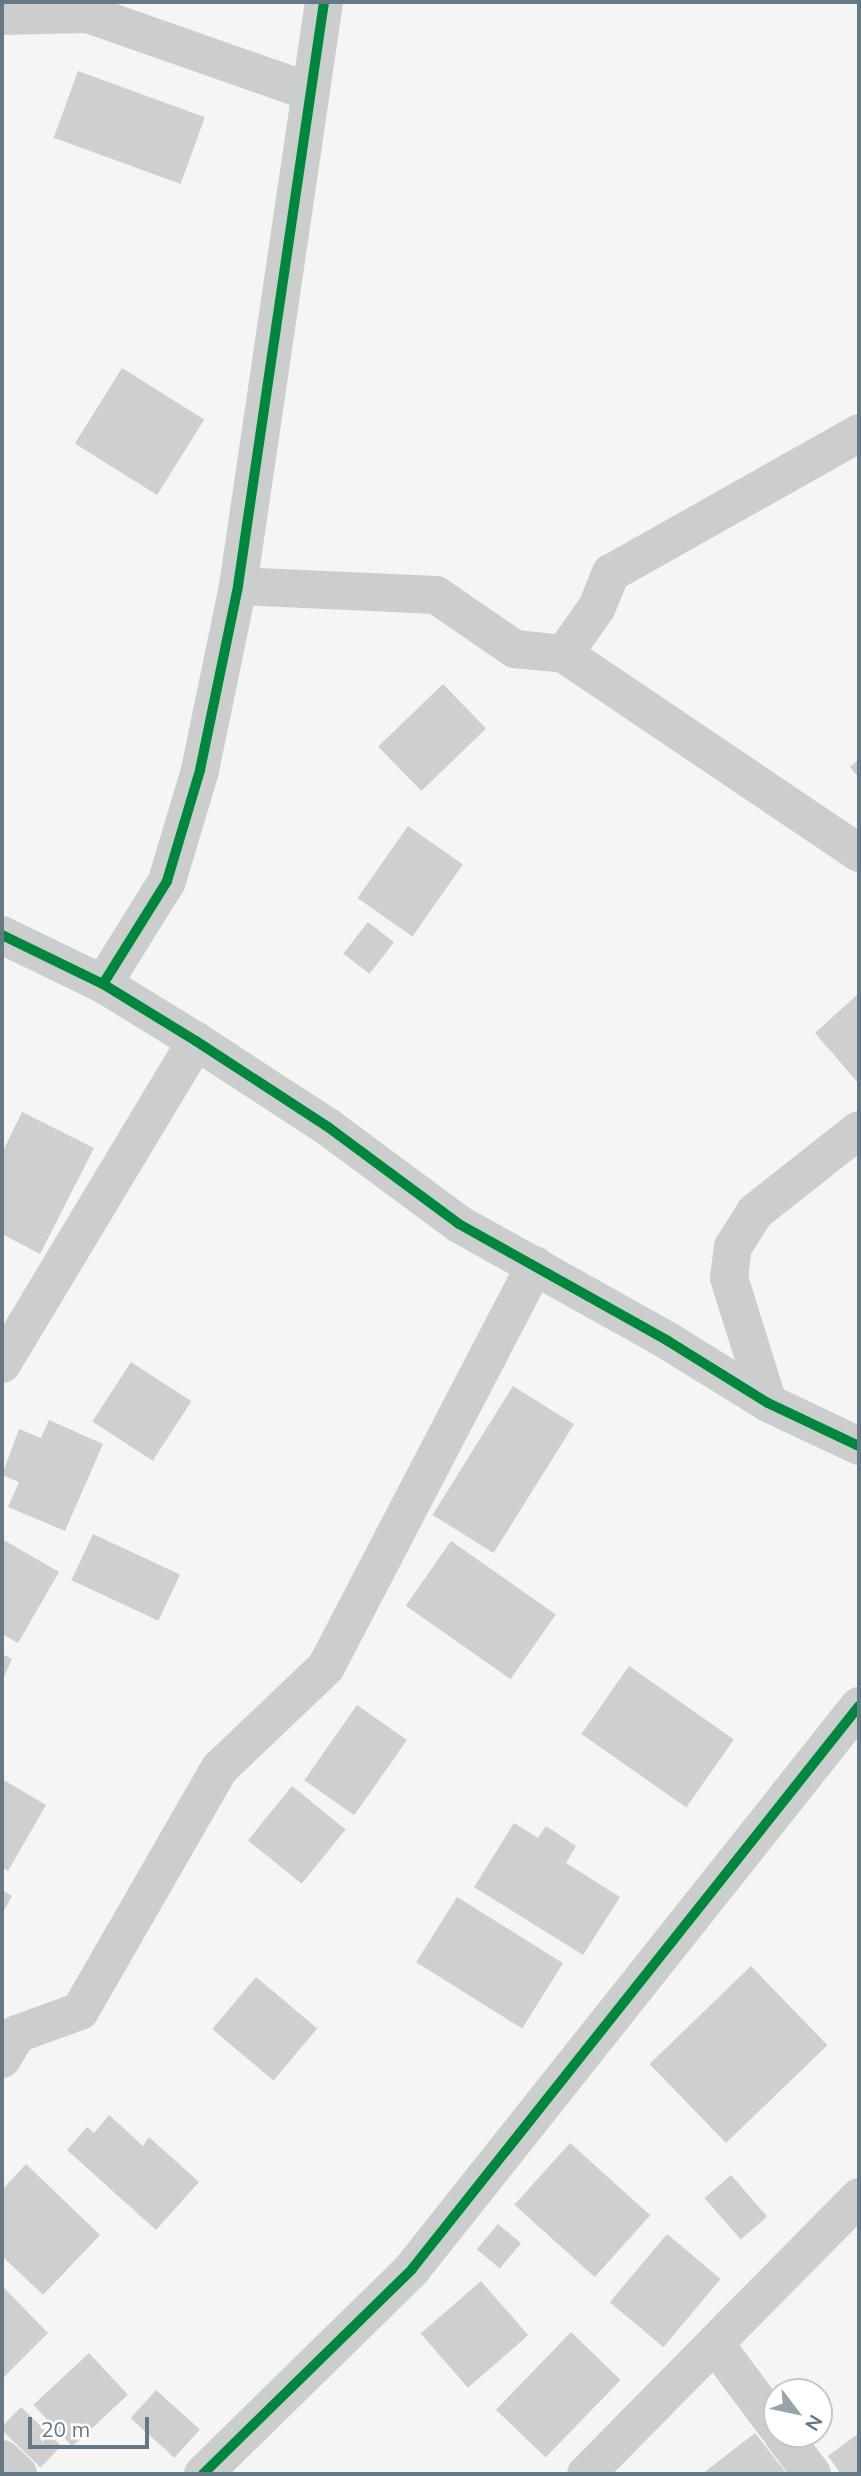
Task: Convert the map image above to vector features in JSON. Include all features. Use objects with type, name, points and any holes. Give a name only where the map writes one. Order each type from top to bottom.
[{"type":"street","points":[[103,984],[167,881],[200,770],[238,586],[324,2]]},
{"type":"street","points":[[2,16],[88,14],[311,92]]},
{"type":"street","points":[[564,654],[597,607],[611,573],[859,433]]},
{"type":"street","points":[[238,586],[436,595],[515,649],[564,654],[859,853]]},
{"type":"street","points":[[2,935],[103,984],[196,1041],[328,1127],[459,1224],[535,1265],[768,1403],[859,1446]]},
{"type":"street","points":[[2,1364],[196,1041]]},
{"type":"street","points":[[768,1403],[729,1278],[733,1247],[755,1212],[859,1130]]},
{"type":"street","points":[[7,2039],[80,2011],[220,1768],[326,1668],[535,1265]]},
{"type":"street","points":[[203,2474],[412,2269],[859,1706]]},
{"type":"street","points":[[586,2474],[859,2197]]},
{"type":"street","points":[[715,2344],[763,2408]]},
{"type":"street","points":[[792,2448],[812,2474]]},
{"type":"street","points":[[2,2459],[18,2474]]},
{"type":"building","points":[[78,71],[205,117],[181,184],[54,138]]},
{"type":"building","points":[[122,368],[204,419],[157,495],[75,443]]},
{"type":"building","points":[[443,684],[486,729],[421,791],[378,747]]},
{"type":"building","points":[[859,759],[859,778],[850,767]]},
{"type":"building","points":[[408,826],[463,864],[412,937],[358,898]]},
{"type":"building","points":[[368,922],[394,942],[369,974],[343,954]]},
{"type":"building","points":[[859,993],[859,1084],[815,1033]]},
{"type":"building","points":[[22,1112],[94,1148],[40,1254],[2,1234],[2,1153]]},
{"type":"building","points":[[131,1362],[191,1401],[153,1461],[92,1422]]},
{"type":"building","points":[[513,1386],[574,1424],[494,1553],[432,1515]]},
{"type":"building","points":[[49,1420],[103,1444],[65,1531],[8,1507],[19,1482],[2,1475],[19,1429],[41,1438]]},
{"type":"building","points":[[93,1534],[180,1575],[158,1621],[71,1580]]},
{"type":"building","points":[[2,1539],[59,1572],[18,1643],[2,1634]]},
{"type":"building","points":[[451,1541],[556,1614],[511,1679],[406,1606]]},
{"type":"building","points":[[2,1654],[12,1659],[2,1681]]},
{"type":"building","points":[[629,1666],[734,1739],[686,1807],[581,1734]]},
{"type":"building","points":[[357,1705],[407,1740],[354,1815],[304,1780]]},
{"type":"building","points":[[2,1779],[46,1805],[8,1871],[2,1867]]},
{"type":"building","points":[[292,1786],[346,1829],[302,1884],[248,1840]]},
{"type":"building","points":[[514,1823],[538,1838],[546,1826],[576,1846],[566,1863],[620,1897],[583,1955],[474,1887]]},
{"type":"building","points":[[2,1890],[12,1896],[2,1914]]},
{"type":"building","points":[[457,1897],[563,1963],[522,2029],[416,1962]]},
{"type":"building","points":[[751,1966],[827,2045],[726,2143],[650,2064]]},
{"type":"building","points":[[256,1977],[317,2028],[274,2081],[212,2029]]},
{"type":"building","points":[[109,2115],[143,2146],[149,2137],[199,2182],[156,2230],[67,2150],[87,2127],[94,2133]]},
{"type":"building","points":[[570,2143],[650,2215],[595,2277],[514,2205]]},
{"type":"building","points":[[26,2164],[100,2235],[43,2295],[2,2256],[2,2190]]},
{"type":"building","points":[[731,2175],[767,2217],[741,2239],[705,2198]]},
{"type":"building","points":[[498,2224],[521,2243],[500,2269],[477,2249]]},
{"type":"building","points":[[667,2234],[721,2279],[663,2347],[610,2302]]},
{"type":"building","points":[[481,2281],[528,2335],[468,2388],[421,2333]]},
{"type":"building","points":[[2,2286],[48,2333],[2,2379]]},
{"type":"building","points":[[571,2332],[621,2380],[546,2458],[496,2410]]},
{"type":"building","points":[[89,2353],[128,2395],[72,2447],[33,2405]]},
{"type":"building","points":[[156,2390],[200,2429],[174,2458],[131,2418]]},
{"type":"building","points":[[21,2407],[61,2446],[40,2467],[2,2430],[2,2427]]},
{"type":"building","points":[[755,2433],[763,2443],[763,2448],[767,2448],[787,2474],[702,2474]]},
{"type":"building","points":[[859,2433],[859,2474],[841,2474],[828,2456]]},
{"type":"cycle path","points":[[103,984],[167,881],[200,770],[238,586],[324,2]]},
{"type":"cycle path","points":[[2,935],[103,984],[196,1041],[328,1127],[459,1224],[668,1341],[768,1403],[859,1446]]},
{"type":"cycle path","points":[[203,2474],[412,2269],[859,1706]]}]
